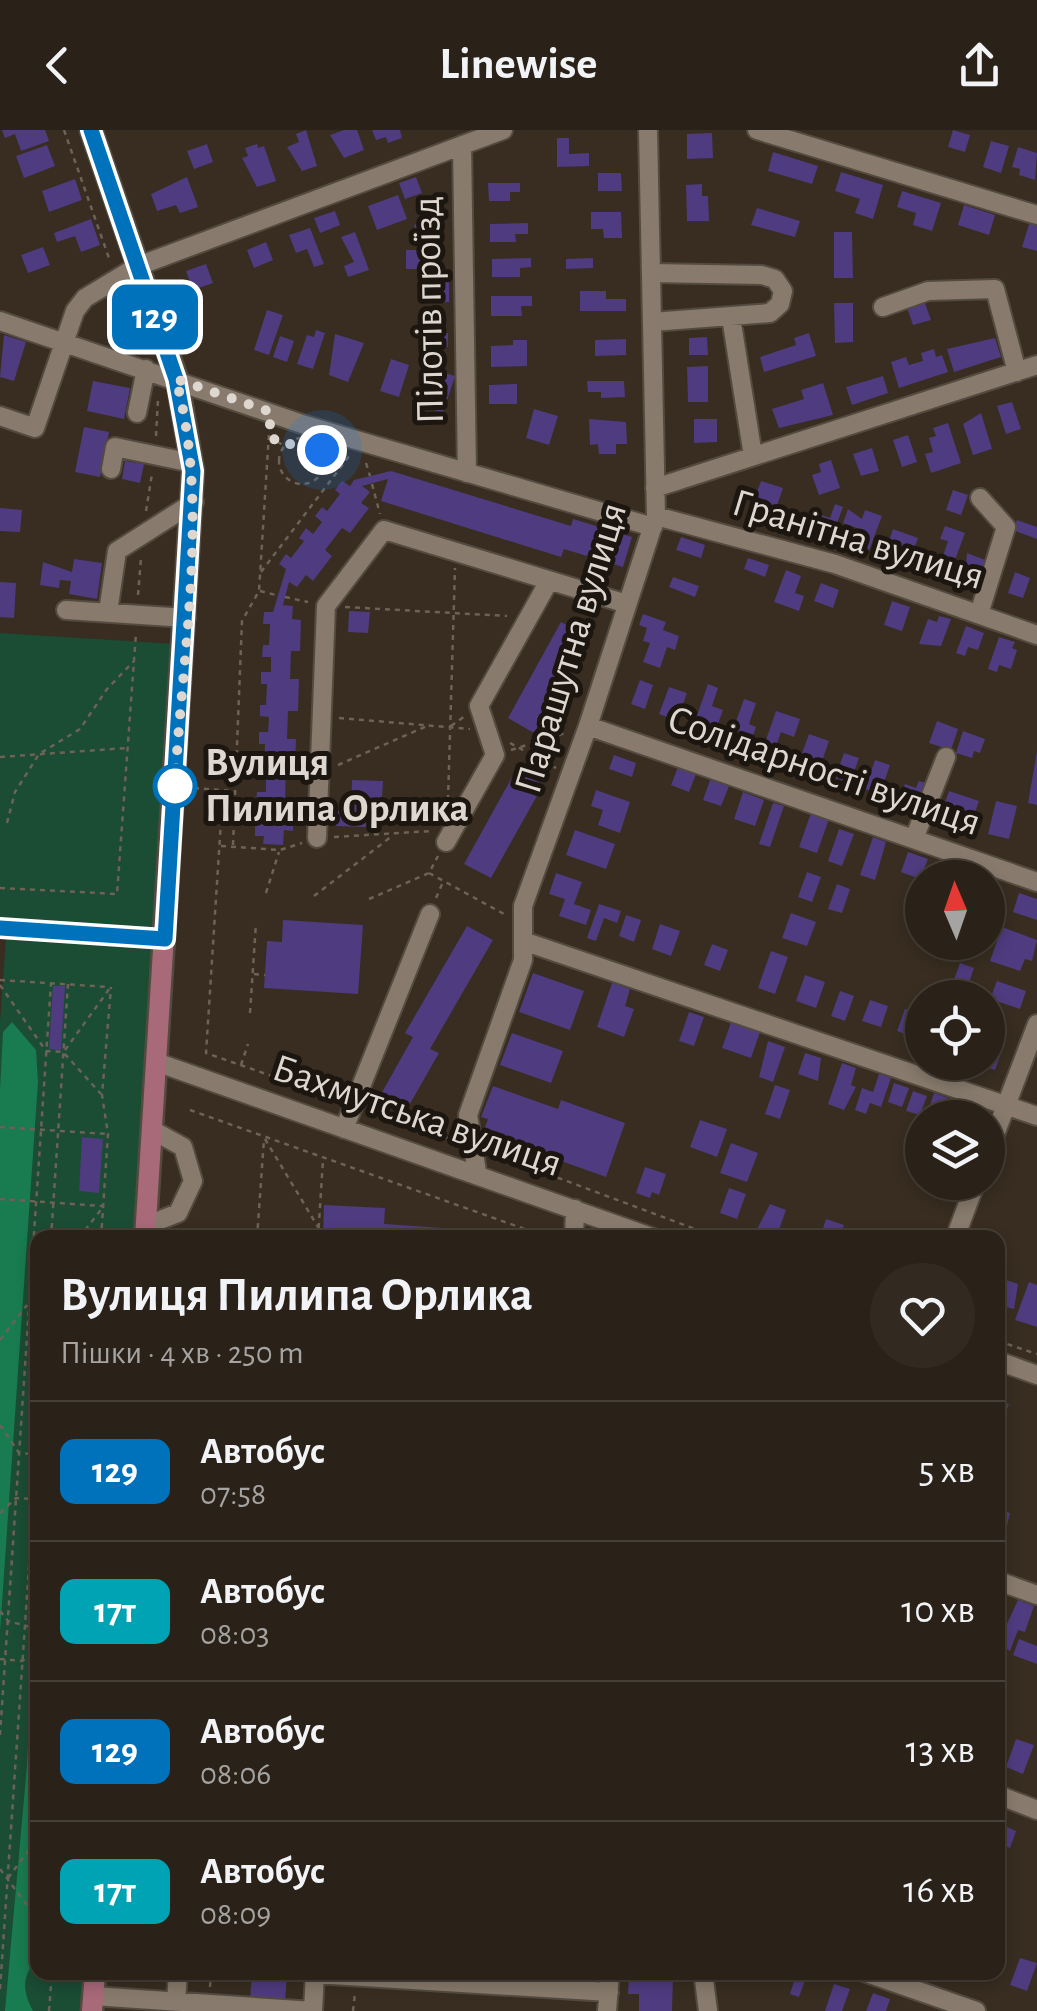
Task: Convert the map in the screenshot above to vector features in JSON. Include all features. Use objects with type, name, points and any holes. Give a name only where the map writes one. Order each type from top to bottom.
[{"type":"main road","points":[[91,130],[138,266],[161,374],[192,463],[194,502],[145,1230]]},
{"type":"street","points":[[0,416],[35,428],[75,310],[85,298],[138,266],[503,130]]},
{"type":"street","name":"Парашутна вулиця","points":[[477,1172],[468,1114],[523,960],[523,906],[588,726],[654,521],[648,130]]},
{"type":"street","points":[[757,130],[1037,214]]},
{"type":"street","name":"Пілотів проїзд","points":[[462,145],[467,473]]},
{"type":"street","points":[[650,273],[762,275],[780,284],[782,298],[776,310],[652,322]]},
{"type":"street","points":[[883,307],[928,291],[995,289],[1017,372]]},
{"type":"street","points":[[730,317],[752,456]]},
{"type":"street","name":"Гранітна вулиця","points":[[0,321],[360,442],[467,473],[835,564],[1037,635]]},
{"type":"street","points":[[655,488],[1037,365]]},
{"type":"street","points":[[136,413],[161,374]]},
{"type":"street","points":[[111,469],[115,448],[192,463]]},
{"type":"street","points":[[979,614],[1006,528],[980,498]]},
{"type":"street","points":[[108,612],[117,551],[194,502]]},
{"type":"street","points":[[316,838],[326,606],[384,530],[627,604]]},
{"type":"street","points":[[450,836],[495,754],[480,706],[549,581]]},
{"type":"street","points":[[66,610],[186,618]]},
{"type":"street","name":"Солідарності вулиця","points":[[588,726],[1037,882]]},
{"type":"street","points":[[914,839],[946,756]]},
{"type":"street","points":[[344,1128],[430,914]]},
{"type":"street","points":[[0,928],[165,939]]},
{"type":"street","points":[[523,933],[1037,1116]]},
{"type":"street","points":[[1006,1105],[1037,1024]]},
{"type":"street","name":"Бахмутська вулиця","points":[[156,1062],[633,1230]]},
{"type":"street","points":[[148,1230],[178,1213],[193,1181],[183,1147],[152,1130]]},
{"type":"street","points":[[958,1230],[969,1200]]},
{"type":"street","points":[[574,1230],[575,1208]]},
{"type":"street","points":[[1005,1364],[1037,1375]]},
{"type":"street","points":[[1005,1584],[1037,1595]]},
{"type":"street","points":[[1005,1798],[1037,1810]]},
{"type":"street","points":[[176,2002],[177,1980]]},
{"type":"street","points":[[93,2004],[176,2002],[313,2011],[315,1980]]},
{"type":"street","points":[[424,1980],[608,1992]]},
{"type":"street","points":[[704,1980],[708,2011]]},
{"type":"street","points":[[887,1980],[976,2011]]},
{"type":"path","points":[[0,888],[117,894],[142,534],[161,374],[116,279],[64,130]]},
{"type":"path","points":[[232,847],[242,622],[259,591],[271,412]]},
{"type":"path","points":[[269,436],[285,446]]},
{"type":"path","points":[[297,439],[311,440],[322,450],[325,463],[320,476],[308,484],[294,482],[283,473],[279,460],[285,446],[297,439]]},
{"type":"path","points":[[260,572],[360,442]]},
{"type":"path","points":[[325,463],[344,464]]},
{"type":"path","points":[[267,472],[283,473]]},
{"type":"path","points":[[372,484],[384,530]]},
{"type":"path","points":[[448,805],[456,552]]},
{"type":"path","points":[[259,591],[276,595]]},
{"type":"path","points":[[286,596],[326,606],[528,617]]},
{"type":"path","points":[[7,824],[15,792],[40,754],[80,729],[106,689],[135,660]]},
{"type":"path","points":[[322,716],[487,730],[570,776]]},
{"type":"path","points":[[319,773],[428,726]]},
{"type":"path","points":[[495,754],[588,726]]},
{"type":"path","points":[[0,756],[127,748]]},
{"type":"path","points":[[194,788],[235,791]]},
{"type":"path","points":[[223,790],[206,1052],[697,1230]]},
{"type":"path","points":[[314,896],[394,834]]},
{"type":"path","points":[[220,846],[280,850],[316,838],[450,836]]},
{"type":"path","points":[[266,893],[280,850]]},
{"type":"path","points":[[369,899],[429,873],[523,933]]},
{"type":"path","points":[[250,1013],[256,922]]},
{"type":"path","points":[[253,974],[265,975]]},
{"type":"path","points":[[0,982],[111,987]]},
{"type":"path","points":[[0,982],[46,1051]]},
{"type":"path","points":[[34,1230],[51,983]]},
{"type":"path","points":[[51,1230],[68,984]]},
{"type":"path","points":[[64,1052],[111,987]]},
{"type":"path","points":[[102,1230],[108,1134],[102,1095],[111,987]]},
{"type":"path","points":[[240,1065],[248,1044]]},
{"type":"path","points":[[46,1051],[64,1052],[102,1095]]},
{"type":"path","points":[[190,1110],[527,1230]]},
{"type":"path","points":[[0,1127],[108,1134]]},
{"type":"path","points":[[264,1138],[318,1227]]},
{"type":"path","points":[[257,1230],[264,1138]]},
{"type":"path","points":[[318,1227],[323,1158]]},
{"type":"path","points":[[0,1198],[104,1206]]},
{"type":"path","points":[[85,1230],[104,1206]]},
{"type":"path","points":[[0,1735],[2,1660],[8,1621],[30,1288]]},
{"type":"path","points":[[0,1340],[29,1302]]},
{"type":"path","points":[[1005,1343],[1037,1354]]},
{"type":"path","points":[[0,1425],[19,1453]]},
{"type":"path","points":[[19,1453],[30,1454]]},
{"type":"path","points":[[0,1513],[16,1498],[30,1499]]},
{"type":"path","points":[[0,1990],[30,1545]]},
{"type":"path","points":[[0,1611],[8,1621],[30,1625]]},
{"type":"path","points":[[2,1660],[22,1661],[30,1657]]},
{"type":"path","points":[[8,1879],[30,1849]]},
{"type":"path","points":[[0,1869],[30,1909]]},
{"type":"path","points":[[49,2011],[51,1980]]},
{"type":"green space","points":[[0,633],[176,644],[157,928],[0,917]]},
{"type":"green space","points":[[6,938],[155,947],[136,1230],[30,1230],[30,1980],[86,1980],[84,2011],[0,2011],[0,1022]]},
{"type":"green space","points":[[12,1022],[36,1050],[38,1082],[0,1632],[0,1090],[3,1032]]},
{"type":"green space","points":[[30,1703],[30,1970],[25,1983],[33,2011],[5,2011]]},
{"type":"building","points":[[2,130],[45,130],[49,141],[21,151],[15,134],[5,138]]},
{"type":"building","points":[[306,130],[317,166],[302,171],[287,147],[299,142],[296,134]]},
{"type":"building","points":[[357,130],[364,150],[344,158],[330,135]]},
{"type":"building","points":[[372,130],[400,130],[402,138],[388,143],[386,137],[376,140]]},
{"type":"building","points":[[953,130],[970,135],[965,152],[948,147]]},
{"type":"building","points":[[712,133],[713,158],[687,159],[687,134]]},
{"type":"building","points":[[557,138],[569,138],[569,154],[589,153],[589,166],[557,167]]},
{"type":"building","points":[[991,141],[1009,146],[1001,173],[983,167]]},
{"type":"building","points":[[207,144],[213,162],[194,169],[187,151]]},
{"type":"building","points":[[257,144],[258,148],[264,146],[276,181],[257,187],[242,158],[248,156],[245,148]]},
{"type":"building","points":[[47,145],[55,166],[24,178],[16,156]]},
{"type":"building","points":[[1018,147],[1037,153],[1035,180],[1019,175],[1020,169],[1012,167]]},
{"type":"building","points":[[773,152],[818,166],[812,184],[768,171]]},
{"type":"building","points":[[841,172],[883,185],[873,219],[855,213],[860,199],[835,191]]},
{"type":"building","points":[[598,173],[621,173],[622,191],[598,191]]},
{"type":"building","points":[[187,177],[198,207],[180,213],[176,205],[157,211],[151,194]]},
{"type":"building","points":[[416,177],[422,193],[405,199],[399,183]]},
{"type":"building","points":[[75,179],[82,200],[49,212],[42,191]]},
{"type":"building","points":[[488,183],[520,183],[520,192],[510,192],[510,201],[489,201]]},
{"type":"building","points":[[702,184],[702,196],[708,196],[709,221],[687,221],[686,185]]},
{"type":"building","points":[[902,191],[941,203],[932,231],[913,225],[916,213],[897,207]]},
{"type":"building","points":[[398,195],[407,219],[377,230],[368,206]]},
{"type":"building","points":[[964,205],[995,215],[989,235],[958,225]]},
{"type":"building","points":[[757,208],[800,221],[795,237],[751,225]]},
{"type":"building","points":[[335,211],[340,225],[320,233],[314,218]]},
{"type":"building","points":[[591,212],[621,212],[622,238],[604,238],[603,229],[591,229]]},
{"type":"building","points":[[437,216],[443,232],[420,241],[414,225]]},
{"type":"building","points":[[91,219],[100,245],[81,252],[75,236],[57,242],[54,233]]},
{"type":"building","points":[[528,223],[528,234],[515,234],[516,242],[490,242],[490,224]]},
{"type":"building","points":[[1029,224],[1037,226],[1037,251],[1022,247]]},
{"type":"building","points":[[310,228],[324,264],[314,267],[307,249],[296,253],[289,235]]},
{"type":"building","points":[[355,232],[369,270],[348,277],[344,266],[354,262],[341,237]]},
{"type":"building","points":[[834,232],[852,232],[853,278],[834,278]]},
{"type":"building","points":[[266,242],[273,260],[254,268],[247,250]]},
{"type":"building","points":[[43,247],[50,265],[28,273],[21,255]]},
{"type":"building","points":[[406,250],[422,250],[423,269],[406,269]]},
{"type":"building","points":[[531,258],[531,267],[520,268],[520,277],[492,277],[492,259]]},
{"type":"building","points":[[593,258],[593,268],[566,269],[566,259]]},
{"type":"building","points":[[206,264],[213,283],[193,290],[186,271]]},
{"type":"building","points":[[449,281],[449,302],[425,303],[425,282]]},
{"type":"building","points":[[580,291],[606,291],[606,299],[626,299],[626,311],[580,311]]},
{"type":"building","points":[[491,296],[532,296],[532,306],[521,306],[522,316],[491,316]]},
{"type":"building","points":[[834,303],[853,303],[853,342],[835,343]]},
{"type":"building","points":[[925,303],[931,320],[913,325],[907,308]]},
{"type":"building","points":[[267,310],[283,315],[269,355],[254,350]]},
{"type":"building","points":[[316,330],[325,333],[313,369],[297,364],[307,335],[314,337]]},
{"type":"building","points":[[429,333],[448,333],[448,347],[430,348]]},
{"type":"building","points":[[809,333],[816,356],[764,372],[760,357],[796,345],[794,338]]},
{"type":"building","points":[[335,334],[364,343],[348,382],[329,375]]},
{"type":"building","points":[[4,335],[26,342],[14,381],[0,377]]},
{"type":"building","points":[[280,336],[294,341],[287,362],[273,357]]},
{"type":"building","points":[[707,337],[708,355],[689,355],[689,338]]},
{"type":"building","points":[[995,338],[1001,357],[954,372],[947,349]]},
{"type":"building","points":[[626,339],[626,355],[595,356],[595,340]]},
{"type":"building","points":[[513,340],[527,340],[527,366],[491,367],[491,346],[513,345]]},
{"type":"building","points":[[934,349],[936,357],[942,355],[948,372],[899,388],[891,362],[906,357],[909,365],[923,361],[921,353]]},
{"type":"building","points":[[391,359],[409,365],[399,397],[380,391]]},
{"type":"building","points":[[708,366],[708,402],[688,402],[687,367]]},
{"type":"building","points":[[428,368],[455,376],[443,413],[416,404]]},
{"type":"building","points":[[883,376],[888,393],[852,405],[846,387]]},
{"type":"building","points":[[93,381],[130,388],[124,419],[87,411]]},
{"type":"building","points":[[587,381],[624,381],[625,397],[601,398],[601,392],[588,392]]},
{"type":"building","points":[[823,383],[833,415],[779,428],[772,409],[804,399],[801,390]]},
{"type":"building","points":[[517,384],[517,404],[489,404],[489,385]]},
{"type":"building","points":[[1012,402],[1021,429],[1006,434],[997,406]]},
{"type":"building","points":[[534,409],[558,416],[549,445],[526,438]]},
{"type":"building","points":[[981,413],[992,449],[973,455],[963,424]]},
{"type":"building","points":[[589,419],[626,422],[627,444],[616,444],[616,454],[599,454],[598,444],[590,445]]},
{"type":"building","points":[[694,419],[717,419],[717,442],[694,443]]},
{"type":"building","points":[[948,423],[961,463],[931,473],[925,454],[933,452],[929,438],[936,436],[933,428]]},
{"type":"building","points":[[84,427],[109,432],[100,477],[75,472]]},
{"type":"building","points":[[908,435],[917,462],[902,467],[893,440]]},
{"type":"building","points":[[872,448],[879,471],[861,476],[853,454]]},
{"type":"building","points":[[831,460],[840,488],[819,495],[812,475],[821,472],[819,464]]},
{"type":"building","points":[[125,461],[144,464],[140,483],[122,479]]},
{"type":"building","points":[[391,471],[571,526],[573,519],[632,537],[623,567],[564,549],[561,557],[381,501],[388,479],[362,486],[370,492],[361,503],[369,508],[350,533],[342,528],[325,550],[332,556],[313,581],[306,575],[297,587],[289,582],[283,605],[293,606],[292,619],[301,620],[300,651],[291,651],[290,679],[299,679],[298,711],[288,711],[287,739],[296,739],[295,771],[286,770],[285,799],[294,799],[293,831],[284,830],[283,845],[263,844],[264,836],[255,836],[255,824],[261,825],[262,803],[256,803],[257,792],[266,792],[266,777],[257,776],[258,764],[264,765],[265,744],[259,744],[259,732],[268,732],[269,717],[260,716],[260,705],[266,705],[267,684],[261,684],[261,672],[271,672],[271,657],[262,657],[263,645],[269,645],[270,624],[263,624],[264,612],[273,612],[286,569],[279,564],[286,554],[291,558],[304,541],[299,538],[306,528],[313,534],[322,522],[315,516],[322,507],[327,511],[340,494],[335,490],[342,481],[350,486],[354,480]]},
{"type":"building","points":[[761,481],[783,488],[773,517],[751,509]]},
{"type":"building","points":[[953,490],[968,495],[961,515],[946,510]]},
{"type":"building","points":[[835,504],[843,507],[832,537],[812,530],[818,514],[830,518]]},
{"type":"building","points":[[0,508],[22,510],[20,532],[0,531]]},
{"type":"building","points":[[848,509],[862,519],[865,510],[882,516],[869,550],[855,545],[860,529],[843,523]]},
{"type":"building","points":[[1017,520],[1037,527],[1037,539],[1013,530]]},
{"type":"building","points":[[945,526],[965,533],[955,560],[943,556],[948,541],[940,539]]},
{"type":"building","points":[[893,529],[918,538],[910,561],[885,553]]},
{"type":"building","points":[[681,537],[705,545],[701,558],[676,550]]},
{"type":"building","points":[[967,553],[988,561],[981,581],[965,575]]},
{"type":"building","points":[[748,558],[769,565],[765,577],[744,569]]},
{"type":"building","points":[[74,559],[102,563],[97,599],[69,594],[71,581],[60,580],[59,588],[40,585],[43,562],[72,572]]},
{"type":"building","points":[[786,570],[801,576],[795,593],[804,596],[799,611],[774,602]]},
{"type":"building","points":[[1015,572],[1030,578],[1023,598],[1008,593]]},
{"type":"building","points":[[673,577],[699,586],[695,597],[669,587]]},
{"type":"building","points":[[0,582],[16,583],[14,618],[0,617]]},
{"type":"building","points":[[821,583],[839,590],[833,608],[814,601]]},
{"type":"building","points":[[892,601],[910,607],[902,631],[884,625]]},
{"type":"building","points":[[349,611],[370,612],[368,633],[348,632]]},
{"type":"building","points":[[643,614],[666,622],[663,630],[679,636],[675,650],[667,647],[660,668],[643,662],[650,643],[643,641],[647,628],[639,625]]},
{"type":"building","points":[[939,616],[951,619],[941,646],[919,644],[928,619],[937,622]]},
{"type":"building","points":[[561,622],[588,636],[534,733],[508,718]]},
{"type":"building","points":[[966,626],[984,633],[978,650],[968,647],[965,656],[956,653]]},
{"type":"building","points":[[999,637],[1015,642],[1012,648],[1017,650],[1011,669],[999,665],[997,672],[988,669]]},
{"type":"building","points":[[640,680],[653,685],[645,709],[631,704]]},
{"type":"building","points":[[708,684],[718,688],[712,706],[723,710],[714,735],[693,727]]},
{"type":"building","points":[[669,687],[687,693],[677,721],[659,714]]},
{"type":"building","points":[[744,699],[756,703],[749,724],[756,727],[749,748],[729,741]]},
{"type":"building","points":[[776,711],[800,719],[794,737],[781,732],[774,752],[781,754],[778,763],[760,757]]},
{"type":"building","points":[[937,721],[958,729],[951,750],[929,743]]},
{"type":"building","points":[[963,731],[985,739],[980,753],[974,751],[972,758],[956,753]]},
{"type":"building","points":[[809,734],[829,741],[820,767],[812,764],[809,774],[796,770]]},
{"type":"building","points":[[1037,751],[1037,805],[1028,803]]},
{"type":"building","points":[[844,753],[859,758],[850,783],[835,778]]},
{"type":"building","points":[[614,755],[636,763],[632,777],[609,769]]},
{"type":"building","points":[[875,760],[890,765],[880,794],[865,789]]},
{"type":"building","points":[[678,767],[696,774],[689,792],[671,785]]},
{"type":"building","points":[[516,770],[543,785],[491,878],[464,864]]},
{"type":"building","points":[[352,780],[383,781],[381,812],[366,812],[366,827],[336,826],[337,811],[351,811]]},
{"type":"building","points":[[710,780],[729,786],[721,806],[703,800]]},
{"type":"building","points":[[919,781],[930,784],[921,811],[898,803],[905,784],[916,788]]},
{"type":"building","points":[[596,790],[630,802],[620,833],[598,825],[603,810],[591,806]]},
{"type":"building","points":[[949,791],[979,801],[969,829],[939,819]]},
{"type":"building","points":[[743,792],[764,800],[755,826],[734,819]]},
{"type":"building","points":[[996,801],[1017,806],[1009,839],[988,834]]},
{"type":"building","points":[[773,803],[784,806],[770,847],[759,844]]},
{"type":"building","points":[[811,813],[829,819],[817,853],[799,847]]},
{"type":"building","points":[[839,829],[854,834],[842,866],[828,861]]},
{"type":"building","points":[[575,830],[615,844],[606,869],[566,855]]},
{"type":"building","points":[[873,837],[886,842],[875,880],[860,875]]},
{"type":"building","points":[[908,852],[928,859],[928,860],[905,860]]},
{"type":"building","points":[[807,872],[821,877],[812,902],[798,897]]},
{"type":"building","points":[[556,873],[582,882],[574,904],[591,910],[586,925],[559,916],[565,899],[549,894]]},
{"type":"building","points":[[837,884],[850,889],[842,913],[828,909]]},
{"type":"building","points":[[1019,893],[1037,899],[1037,920],[1013,912]]},
{"type":"building","points":[[599,904],[621,911],[617,923],[604,918],[596,941],[587,938]]},
{"type":"building","points":[[791,913],[816,922],[807,946],[782,938]]},
{"type":"building","points":[[626,915],[641,920],[634,942],[619,936]]},
{"type":"building","points":[[283,920],[363,925],[358,994],[264,988],[267,941],[282,942]]},
{"type":"building","points":[[660,924],[680,931],[671,956],[652,949]]},
{"type":"building","points":[[467,926],[493,940],[430,1049],[439,1053],[407,1109],[381,1094],[413,1037],[405,1033]]},
{"type":"building","points":[[1005,928],[1037,940],[1032,961],[1025,959],[1020,971],[990,961],[1005,960]]},
{"type":"building","points":[[712,944],[728,950],[720,971],[704,965]]},
{"type":"building","points":[[771,951],[788,957],[775,994],[758,988]]},
{"type":"building","points":[[960,963],[974,968],[970,980],[954,980]]},
{"type":"building","points":[[533,973],[584,991],[570,1030],[519,1012]]},
{"type":"building","points":[[805,975],[825,982],[816,1008],[796,1001]]},
{"type":"building","points":[[612,983],[630,989],[625,1006],[634,1009],[624,1037],[597,1027]]},
{"type":"building","points":[[1005,984],[1026,991],[1020,1009],[1005,1004]]},
{"type":"building","points":[[53,986],[65,986],[61,1050],[49,1049]]},
{"type":"building","points":[[840,991],[854,996],[845,1021],[831,1016]]},
{"type":"building","points":[[870,1000],[888,1006],[881,1027],[862,1021]]},
{"type":"building","points":[[905,1009],[905,1034],[897,1031]]},
{"type":"building","points":[[689,1012],[704,1017],[694,1046],[679,1041]]},
{"type":"building","points":[[731,1022],[760,1032],[751,1058],[722,1048]]},
{"type":"building","points":[[512,1033],[563,1051],[551,1083],[500,1065]]},
{"type":"building","points":[[768,1041],[785,1047],[773,1082],[759,1077]]},
{"type":"building","points":[[805,1053],[821,1058],[818,1081],[798,1074]]},
{"type":"building","points":[[842,1063],[856,1068],[851,1085],[856,1087],[844,1110],[828,1104]]},
{"type":"building","points":[[879,1074],[891,1078],[881,1107],[870,1103],[866,1114],[855,1110],[862,1088],[873,1092]]},
{"type":"building","points":[[894,1083],[909,1088],[902,1107],[888,1102]]},
{"type":"building","points":[[775,1085],[790,1090],[780,1119],[765,1114]]},
{"type":"building","points":[[493,1086],[558,1109],[561,1100],[625,1123],[606,1177],[483,1133],[488,1119],[481,1117]]},
{"type":"building","points":[[913,1091],[927,1096],[926,1100],[910,1100]]},
{"type":"building","points":[[934,1093],[948,1098],[947,1100],[932,1100]]},
{"type":"building","points":[[700,1120],[727,1129],[717,1157],[690,1147]]},
{"type":"building","points":[[82,1137],[103,1139],[99,1193],[79,1191]]},
{"type":"building","points":[[731,1143],[758,1153],[747,1182],[720,1173]]},
{"type":"building","points":[[645,1167],[666,1174],[659,1195],[652,1192],[650,1198],[636,1193]]},
{"type":"building","points":[[729,1188],[746,1194],[737,1219],[720,1213]]},
{"type":"building","points":[[770,1204],[786,1210],[779,1230],[757,1230]]},
{"type":"building","points":[[324,1205],[385,1208],[384,1224],[443,1228],[443,1230],[323,1230]]},
{"type":"building","points":[[826,1219],[844,1225],[842,1230],[823,1230]]},
{"type":"building","points":[[1006,1280],[1018,1284],[1014,1309],[1005,1307]]},
{"type":"building","points":[[1029,1282],[1037,1285],[1037,1327],[1015,1320]]},
{"type":"building","points":[[1018,1600],[1034,1606],[1025,1632],[1018,1630],[1010,1651],[1005,1648],[1005,1628]]},
{"type":"building","points":[[1019,1639],[1037,1646],[1037,1664],[1013,1655]]},
{"type":"building","points":[[1016,1739],[1034,1745],[1023,1774],[1006,1767]]},
{"type":"building","points":[[1005,1826],[1016,1831],[1010,1848],[1005,1846]]},
{"type":"building","points":[[1020,1958],[1037,1963],[1027,1991],[1010,1985]]},
{"type":"building","points":[[251,1980],[286,1980],[285,2003],[250,2000]]},
{"type":"building","points":[[629,1980],[673,1980],[672,2011],[639,2011],[639,1994],[628,1994]]},
{"type":"building","points":[[805,1980],[799,1997],[790,1994],[794,1981]]},
{"type":"building","points":[[834,1984],[850,1989],[842,2011],[825,2011]]},
{"type":"building","points":[[873,1993],[890,1999],[886,2011],[866,2011]]},
{"type":"bus line","name":"129","points":[[0,928],[165,939],[193,471],[176,379],[91,130]]},
{"type":"place","name":"Вулиця Пилипа Орлика","points":[[175,786]]},
{"type":"route","points":[[175,786],[194,502],[190,440],[176,379],[271,412],[269,436],[285,446],[304,439],[322,450]]}]
